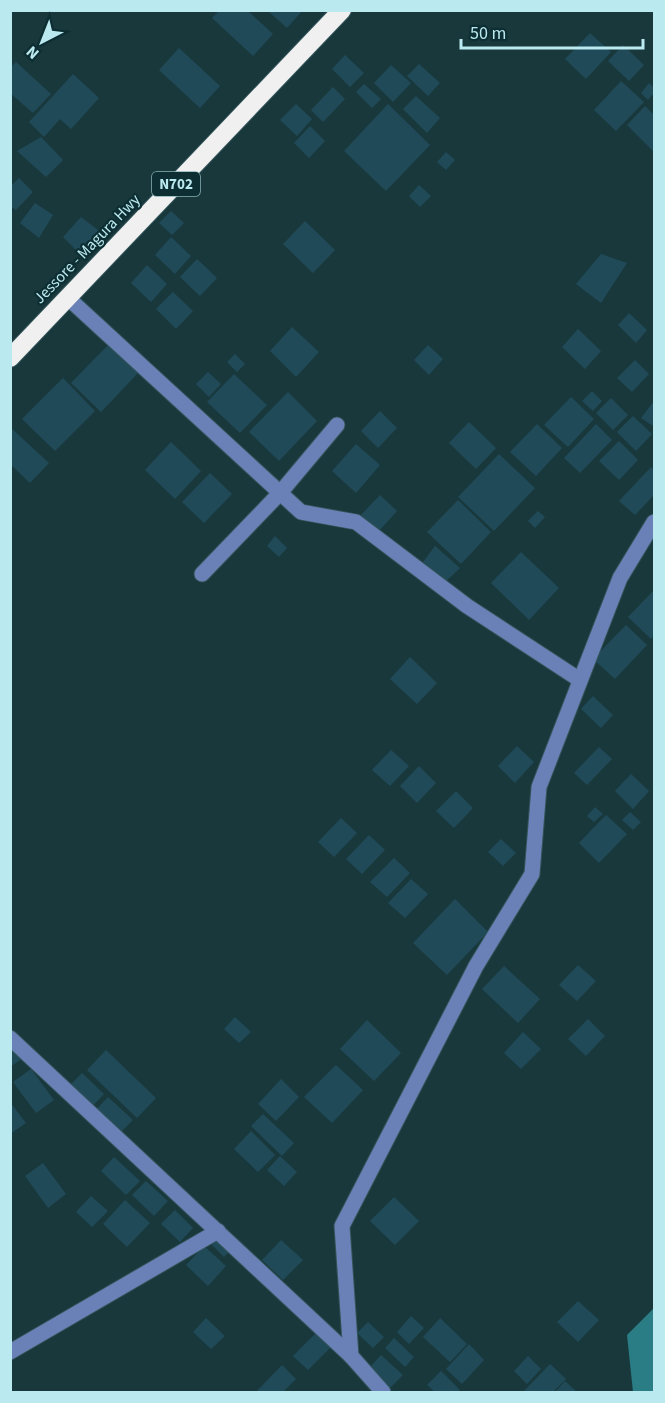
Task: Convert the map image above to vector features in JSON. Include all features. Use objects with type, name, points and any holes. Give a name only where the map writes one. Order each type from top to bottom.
[{"type":"highway","name":"Jessore - Magura Hwy","points":[[10,358],[342,10]]},
{"type":"street","points":[[68,298],[301,512],[356,522],[467,606],[580,680]]},
{"type":"street","points":[[202,574],[280,493],[337,425]]},
{"type":"street","points":[[351,1356],[342,1226],[476,966],[532,874],[539,787],[620,578],[654,522]]},
{"type":"street","points":[[10,1038],[351,1356],[383,1392]]},
{"type":"street","points":[[10,1352],[218,1231]]},
{"type":"water","points":[[654,1308],[654,1392],[633,1392],[627,1335]]},
{"type":"building","points":[[220,10],[247,10],[273,34],[253,56],[212,18]]},
{"type":"building","points":[[267,10],[303,10],[287,28]]},
{"type":"building","points":[[590,33],[611,52],[586,79],[565,59]]},
{"type":"building","points":[[623,45],[644,65],[629,81],[608,61]]},
{"type":"building","points":[[179,48],[220,86],[200,108],[159,70]]},
{"type":"building","points":[[345,55],[364,73],[350,87],[332,69]]},
{"type":"building","points":[[16,62],[51,94],[33,113],[10,93],[10,68]]},
{"type":"building","points":[[419,64],[440,83],[428,96],[407,76]]},
{"type":"building","points":[[391,65],[411,83],[393,102],[374,83]]},
{"type":"building","points":[[73,74],[99,98],[71,129],[60,119],[44,137],[29,122]]},
{"type":"building","points":[[621,81],[644,102],[616,131],[594,110]]},
{"type":"building","points":[[649,83],[654,88],[654,93],[648,100],[641,93]]},
{"type":"building","points":[[364,84],[381,99],[372,108],[356,92]]},
{"type":"building","points":[[333,87],[345,99],[323,122],[311,110]]},
{"type":"building","points":[[416,96],[440,118],[427,133],[403,109]]},
{"type":"building","points":[[296,104],[312,119],[297,136],[280,120]]},
{"type":"building","points":[[388,104],[430,145],[386,191],[344,151]]},
{"type":"building","points":[[645,106],[654,115],[654,152],[627,125]]},
{"type":"building","points":[[310,126],[325,141],[309,158],[294,143]]},
{"type":"building","points":[[41,137],[63,160],[46,177],[17,151]]},
{"type":"building","points":[[446,152],[455,160],[446,170],[437,162]]},
{"type":"building","points":[[19,178],[33,192],[16,210],[10,206],[10,187]]},
{"type":"building","points":[[419,185],[431,196],[420,207],[409,196]]},
{"type":"building","points":[[35,203],[53,215],[39,238],[20,223]]},
{"type":"building","points":[[171,211],[184,223],[172,235],[159,223]]},
{"type":"building","points":[[81,217],[106,236],[82,256],[63,237]]},
{"type":"building","points":[[305,221],[335,250],[313,273],[283,244]]},
{"type":"building","points":[[171,237],[191,256],[175,274],[155,255]]},
{"type":"building","points":[[601,254],[627,263],[601,303],[576,284]]},
{"type":"building","points":[[197,259],[217,278],[200,296],[180,277]]},
{"type":"building","points":[[147,265],[167,284],[151,302],[131,283]]},
{"type":"building","points":[[173,292],[193,311],[176,329],[156,309]]},
{"type":"building","points":[[629,313],[647,330],[636,343],[618,325]]},
{"type":"building","points":[[292,327],[319,352],[296,377],[270,351]]},
{"type":"building","points":[[578,329],[601,351],[585,369],[562,347]]},
{"type":"building","points":[[110,343],[139,372],[101,412],[71,383]]},
{"type":"building","points":[[428,345],[443,359],[429,375],[414,360]]},
{"type":"building","points":[[235,354],[245,364],[237,372],[227,362]]},
{"type":"building","points":[[635,360],[649,374],[632,392],[617,378]]},
{"type":"building","points":[[208,372],[221,384],[209,397],[196,384]]},
{"type":"building","points":[[234,374],[267,405],[240,433],[207,402]]},
{"type":"building","points":[[63,378],[95,411],[55,451],[22,419]]},
{"type":"building","points":[[592,391],[602,401],[593,411],[582,401]]},
{"type":"building","points":[[288,392],[317,421],[279,461],[249,432]]},
{"type":"building","points":[[571,397],[594,419],[568,447],[544,425]]},
{"type":"building","points":[[611,398],[628,415],[613,430],[596,413]]},
{"type":"building","points":[[654,401],[654,425],[653,426],[641,418]]},
{"type":"building","points":[[380,411],[397,428],[378,448],[361,431]]},
{"type":"building","points":[[633,416],[652,434],[636,451],[617,432]]},
{"type":"building","points":[[469,422],[496,448],[476,469],[449,443]]},
{"type":"building","points":[[537,424],[562,448],[536,476],[510,452]]},
{"type":"building","points":[[596,424],[612,440],[580,473],[564,458]]},
{"type":"building","points":[[10,427],[49,463],[30,483],[10,464]]},
{"type":"building","points":[[619,441],[638,460],[619,480],[599,461]]},
{"type":"building","points":[[171,442],[201,471],[175,499],[145,470]]},
{"type":"building","points":[[356,444],[380,465],[356,493],[332,471]]},
{"type":"building","points":[[499,454],[535,488],[494,531],[458,497]]},
{"type":"building","points":[[651,467],[654,471],[654,495],[635,515],[619,501]]},
{"type":"building","points":[[210,473],[232,494],[204,523],[182,502]]},
{"type":"building","points":[[380,495],[397,511],[378,532],[361,515]]},
{"type":"building","points":[[458,500],[491,532],[461,564],[427,532]]},
{"type":"building","points":[[538,511],[545,517],[535,528],[528,521]]},
{"type":"building","points":[[275,536],[287,548],[279,557],[267,546]]},
{"type":"building","points":[[435,546],[460,568],[444,583],[420,566]]},
{"type":"building","points":[[521,552],[559,588],[529,620],[491,583]]},
{"type":"building","points":[[654,590],[654,635],[651,639],[628,617]]},
{"type":"building","points":[[626,625],[647,645],[615,679],[593,659]]},
{"type":"building","points":[[410,657],[437,683],[417,704],[390,679]]},
{"type":"building","points":[[593,696],[613,715],[601,728],[581,709]]},
{"type":"building","points":[[517,746],[534,762],[515,783],[498,766]]},
{"type":"building","points":[[599,747],[612,759],[587,785],[574,773]]},
{"type":"building","points":[[391,750],[409,766],[390,786],[372,770]]},
{"type":"building","points":[[419,766],[436,783],[417,803],[400,786]]},
{"type":"building","points":[[631,774],[649,791],[633,809],[615,791]]},
{"type":"building","points":[[456,791],[473,808],[454,828],[436,811]]},
{"type":"building","points":[[595,807],[603,814],[594,822],[587,816]]},
{"type":"building","points":[[630,812],[641,822],[633,830],[622,820]]},
{"type":"building","points":[[606,815],[627,834],[599,863],[579,843]]},
{"type":"building","points":[[341,818],[357,833],[334,857],[318,842]]},
{"type":"building","points":[[369,835],[385,850],[362,874],[346,859]]},
{"type":"building","points":[[501,839],[516,853],[503,866],[488,852]]},
{"type":"building","points":[[394,858],[410,873],[387,897],[370,882]]},
{"type":"building","points":[[411,879],[428,894],[405,918],[388,903]]},
{"type":"building","points":[[455,899],[488,932],[447,975],[413,943]]},
{"type":"building","points":[[578,965],[596,981],[577,1001],[559,985]]},
{"type":"building","points":[[504,966],[540,999],[518,1023],[482,989]]},
{"type":"building","points":[[235,1017],[251,1032],[239,1043],[224,1029]]},
{"type":"building","points":[[588,1019],[605,1036],[586,1056],[568,1039]]},
{"type":"building","points":[[367,1020],[401,1053],[374,1081],[340,1049]]},
{"type":"building","points":[[523,1032],[541,1049],[521,1069],[504,1053]]},
{"type":"building","points":[[10,1043],[23,1058],[10,1067]]},
{"type":"building","points":[[106,1050],[156,1098],[137,1118],[87,1070]]},
{"type":"building","points":[[336,1065],[363,1090],[332,1123],[304,1097]]},
{"type":"building","points":[[31,1069],[54,1100],[36,1113],[13,1082]]},
{"type":"building","points":[[82,1073],[104,1094],[90,1109],[67,1088]]},
{"type":"building","points":[[281,1079],[299,1097],[276,1121],[258,1104]]},
{"type":"building","points":[[108,1097],[133,1120],[118,1135],[94,1112]]},
{"type":"building","points":[[10,1102],[26,1123],[10,1134]]},
{"type":"building","points":[[263,1114],[294,1143],[282,1156],[251,1126]]},
{"type":"building","points":[[251,1131],[275,1155],[258,1172],[234,1149]]},
{"type":"building","points":[[280,1156],[297,1172],[284,1186],[267,1170]]},
{"type":"building","points":[[114,1157],[140,1181],[126,1195],[101,1171]]},
{"type":"building","points":[[43,1163],[66,1194],[48,1208],[25,1176]]},
{"type":"building","points":[[146,1181],[168,1201],[154,1216],[132,1195]]},
{"type":"building","points":[[91,1196],[108,1211],[92,1227],[76,1212]]},
{"type":"building","points":[[394,1197],[419,1221],[395,1245],[370,1221]]},
{"type":"building","points":[[125,1200],[150,1223],[127,1247],[103,1224]]},
{"type":"building","points":[[175,1210],[193,1228],[180,1242],[161,1224]]},
{"type":"building","points":[[211,1228],[233,1248],[224,1257],[202,1235]]},
{"type":"building","points":[[281,1240],[303,1260],[283,1280],[262,1260]]},
{"type":"building","points":[[204,1246],[226,1266],[208,1286],[186,1265]]},
{"type":"building","points":[[578,1301],[599,1320],[578,1342],[557,1322]]},
{"type":"building","points":[[411,1316],[424,1328],[409,1344],[397,1332]]},
{"type":"building","points":[[206,1318],[225,1336],[211,1349],[193,1332]]},
{"type":"building","points":[[440,1318],[467,1344],[450,1362],[423,1337]]},
{"type":"building","points":[[368,1322],[384,1337],[373,1348],[357,1333]]},
{"type":"building","points":[[325,1324],[340,1338],[308,1370],[293,1356]]},
{"type":"building","points":[[394,1338],[414,1357],[405,1367],[385,1348]]},
{"type":"building","points":[[469,1344],[484,1360],[462,1384],[446,1369]]},
{"type":"building","points":[[381,1355],[403,1375],[390,1388],[369,1368]]},
{"type":"building","points":[[528,1356],[541,1369],[527,1384],[514,1371]]},
{"type":"building","points":[[550,1364],[566,1379],[553,1392],[523,1392]]},
{"type":"building","points":[[282,1365],[296,1379],[283,1392],[256,1392]]},
{"type":"building","points":[[441,1371],[460,1390],[435,1392],[427,1385]]},
{"type":"building","points":[[565,1381],[577,1392],[555,1392]]}]
